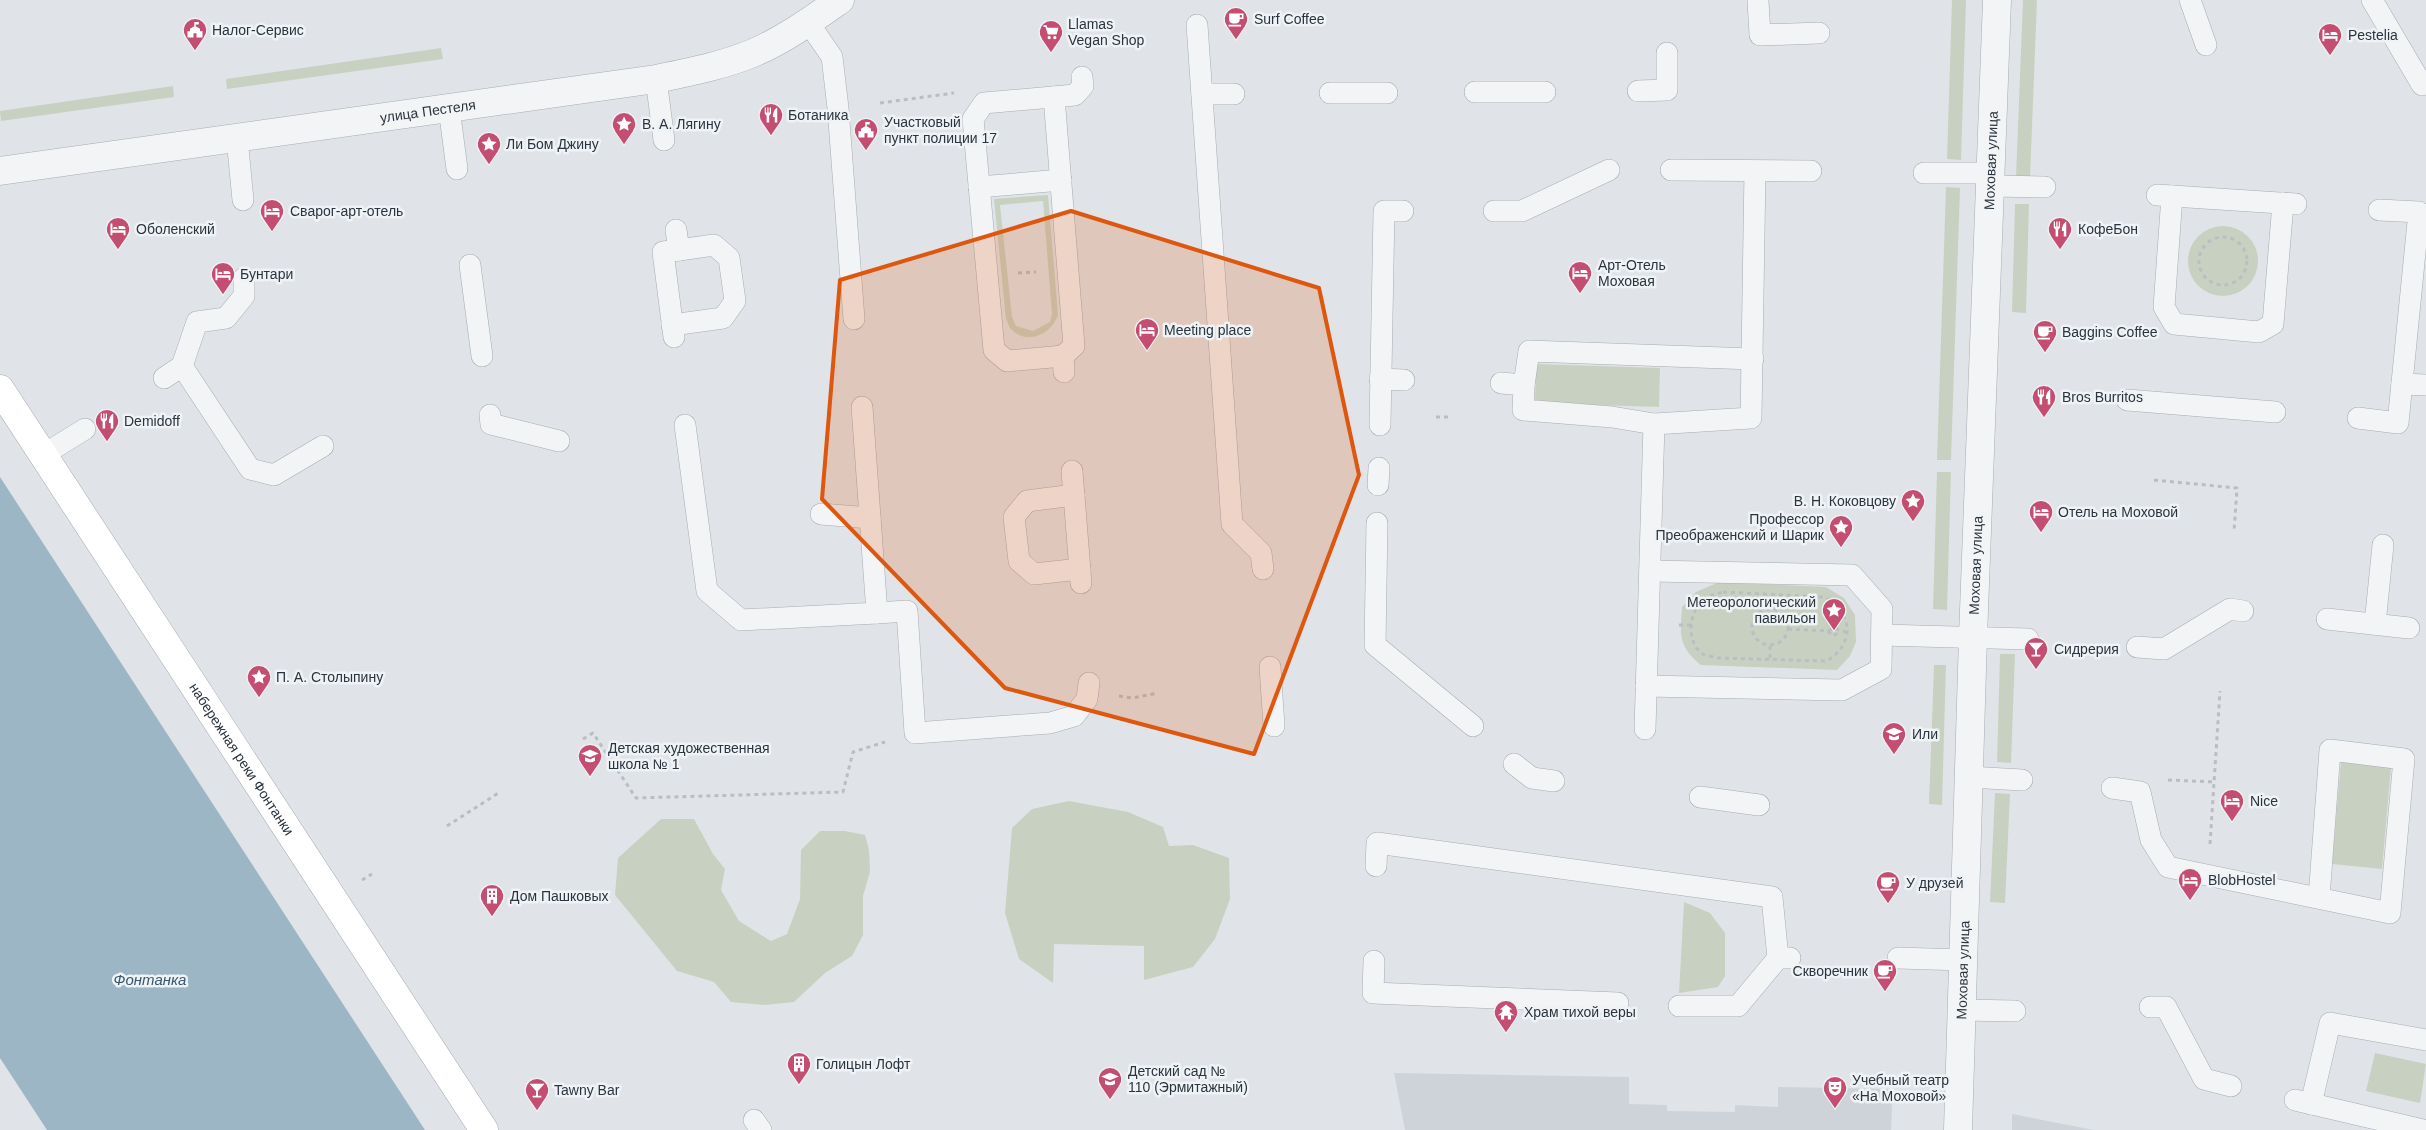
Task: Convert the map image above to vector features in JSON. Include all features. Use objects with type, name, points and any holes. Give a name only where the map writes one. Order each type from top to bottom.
[{"type":"main road","name":"набережная реки Фонтанки","points":[[0,389],[484,1130]]},
{"type":"street","name":"улица Пестеля","points":[[0,171],[656,79],[707,69],[754,53],[808,22],[840,0]]},
{"type":"street","name":"Моховая улица","points":[[1958,1130],[1973,637],[1992,179],[1997,0]]},
{"type":"lane","points":[[2190,0],[2206,45]]},
{"type":"lane","points":[[2372,0],[2422,85]]},
{"type":"lane","points":[[1758,2],[1760,35],[1819,33]]},
{"type":"lane","points":[[808,22],[832,57],[838,108],[854,319]]},
{"type":"lane","points":[[1197,26],[1232,524],[1261,553],[1263,569]]},
{"type":"lane","points":[[1638,91],[1667,90],[1666,53]]},
{"type":"lane","points":[[1054,97],[1074,346],[1063,364],[1007,361],[994,350],[973,119],[984,103],[1075,95],[1083,86],[1082,77]]},
{"type":"lane","points":[[656,79],[664,140]]},
{"type":"lane","points":[[1475,92],[1545,92]]},
{"type":"lane","points":[[1330,93],[1387,93]]},
{"type":"lane","points":[[1202,94],[1234,94]]},
{"type":"lane","points":[[449,108],[457,169]]},
{"type":"lane","points":[[236,138],[243,200]]},
{"type":"lane","points":[[1494,211],[1522,211],[1609,170]]},
{"type":"lane","points":[[1671,170],[1811,171]]},
{"type":"lane","points":[[1753,359],[1529,352],[1524,384],[1523,410],[1612,417],[1654,424],[1751,418],[1753,359],[1755,171]]},
{"type":"lane","points":[[1924,173],[1992,179],[2045,187]]},
{"type":"lane","points":[[979,187],[1061,180]]},
{"type":"lane","points":[[2164,195],[2290,204],[2273,324],[2259,332],[2174,324],[2164,307],[2164,195]]},
{"type":"lane","points":[[2358,418],[2398,423],[2402,384],[2419,212],[2379,210]]},
{"type":"lane","points":[[1380,425],[1384,211],[1403,211]]},
{"type":"lane","points":[[678,240],[714,245],[729,258],[735,301],[723,318],[673,331],[663,252],[678,240]]},
{"type":"lane","points":[[470,265],[482,356]]},
{"type":"lane","points":[[164,378],[182,366],[197,322],[226,318],[244,296],[244,278]]},
{"type":"lane","points":[[182,366],[250,469],[274,475],[323,446]]},
{"type":"lane","points":[[1380,379],[1404,380]]},
{"type":"lane","points":[[1501,383],[1524,384]]},
{"type":"lane","points":[[2402,384],[2426,385]]},
{"type":"lane","points":[[2127,400],[2275,412]]},
{"type":"lane","points":[[862,407],[877,613]]},
{"type":"lane","points":[[490,415],[491,424],[560,441]]},
{"type":"lane","points":[[1645,729],[1654,424]]},
{"type":"lane","points":[[685,425],[700,506],[707,591],[741,620],[907,611],[915,733],[1050,723],[1074,716],[1088,691]]},
{"type":"lane","points":[[43,455],[85,429]]},
{"type":"lane","points":[[1072,471],[1074,495],[1080,576],[1034,574],[1019,561],[1014,517],[1027,501],[1074,495]]},
{"type":"lane","points":[[821,514],[870,518]]},
{"type":"lane","points":[[1377,523],[1375,645],[1473,726]]},
{"type":"lane","points":[[2374,624],[2383,545]]},
{"type":"lane","points":[[1646,686],[1842,690],[1880,669],[1882,635],[1882,610],[1852,575],[1650,571]]},
{"type":"lane","points":[[2137,647],[2164,649],[2230,609],[2243,611]]},
{"type":"lane","points":[[2327,619],[2409,628]]},
{"type":"lane","points":[[1882,635],[2028,639]]},
{"type":"lane","points":[[1270,667],[1274,726]]},
{"type":"lane","points":[[2112,788],[2140,792],[2152,840],[2168,867],[2390,913],[2404,759],[2330,750],[2319,898]]},
{"type":"lane","points":[[1514,764],[1532,778],[1554,781]]},
{"type":"lane","points":[[1969,777],[2022,780]]},
{"type":"lane","points":[[1700,798],[1759,805]]},
{"type":"lane","points":[[1376,866],[1377,844],[1772,897],[1784,958],[1738,1006],[1679,1006]]},
{"type":"lane","points":[[1898,958],[1964,960]]},
{"type":"lane","points":[[1374,962],[1373,993],[1618,1003]]},
{"type":"lane","points":[[2150,1008],[2166,1007],[2204,1079],[2231,1086]]},
{"type":"lane","points":[[1962,1010],[2015,1011]]},
{"type":"lane","points":[[2423,1130],[2303,1102],[2330,1023],[2426,1040]]},
{"type":"path","points":[[880,103],[954,93]]},
{"type":"path","points":[[2226,237],[2233,239],[2244,248],[2247,263],[2246,270],[2235,282],[2220,285],[2213,283],[2202,272],[2199,265],[2201,250],[2211,239],[2226,237]]},
{"type":"path","points":[[987,276],[1068,268]]},
{"type":"path","points":[[1436,417],[1449,417]]},
{"type":"path","points":[[2154,480],[2237,488],[2234,532]]},
{"type":"path","points":[[1723,592],[1770,594],[1825,597],[1836,604],[1844,615],[1846,633],[1846,642],[1838,654],[1827,661],[1718,658],[1704,654],[1693,642],[1691,625],[1694,612],[1705,598],[1723,592]]},
{"type":"path","points":[[1772,609],[1783,614],[1788,629],[1786,637],[1782,642],[1770,646],[1759,642],[1752,632],[1753,620],[1760,611],[1772,609]]},
{"type":"path","points":[[1788,629],[1828,631],[1834,628],[1846,633]]},
{"type":"path","points":[[1828,631],[1833,636],[1840,632]]},
{"type":"path","points":[[2207,875],[2220,690]]},
{"type":"path","points":[[1088,691],[1132,698],[1158,693]]},
{"type":"path","points":[[583,739],[593,733],[636,798],[843,792],[852,752],[915,733]]},
{"type":"path","points":[[2140,792],[2168,780],[2215,782]]},
{"type":"path","points":[[447,826],[500,792]]},
{"type":"path","points":[[360,882],[372,874]]},
{"type":"highlighted area","points":[[1071,211],[1319,288],[1359,475],[1254,754],[1005,688],[822,499],[840,280]]},
{"type":"shaded area","points":[[1394,1073],[1629,1077],[1629,1104],[1667,1105],[1667,1111],[1735,1112],[1735,1105],[1778,1107],[1778,1087],[1893,1089],[1891,1130],[1405,1130]]},
{"type":"shaded area","points":[[2012,1114],[2094,1130],[2012,1130]]},
{"type":"green space","points":[[1952,0],[1966,0],[1961,160],[1947,159]]},
{"type":"green space","points":[[2023,0],[2037,0],[2030,178],[2016,177]]},
{"type":"green space","points":[[441,48],[443,59],[227,89],[226,79]]},
{"type":"green space","points":[[173,86],[174,97],[1,121],[0,111]]},
{"type":"green space","points":[[1946,187],[1960,188],[1951,460],[1937,460]]},
{"type":"green space","points":[[1048,195],[1058,315],[1051,327],[1039,335],[1025,337],[1018,335],[1011,329],[1006,319],[994,199]],"holes":[[[1043,201],[1052,314],[1050,322],[1033,331],[1016,326],[1012,317],[1000,205]]]},
{"type":"green space","points":[[2015,204],[2029,204],[2026,313],[2012,312]]},
{"type":"green space","points":[[2223,226],[2236,229],[2248,236],[2255,248],[2258,261],[2255,274],[2248,286],[2236,293],[2223,296],[2210,293],[2198,286],[2191,274],[2188,261],[2191,248],[2198,236],[2210,229]]},
{"type":"green space","points":[[1536,364],[1660,368],[1659,407],[1535,403]]},
{"type":"green space","points":[[1937,472],[1951,472],[1947,610],[1933,609]]},
{"type":"green space","points":[[1719,582],[1826,587],[1844,598],[1855,615],[1856,642],[1850,656],[1837,670],[1701,665],[1684,646],[1681,633],[1682,607],[1696,592]]},
{"type":"green space","points":[[2000,654],[2015,654],[2011,763],[1997,762]]},
{"type":"green space","points":[[1934,665],[1946,665],[1942,805],[1929,804]]},
{"type":"green space","points":[[2341,762],[2391,767],[2382,869],[2332,864]]},
{"type":"green space","points":[[1995,793],[2010,794],[2005,903],[1990,902]]},
{"type":"green space","points":[[1069,801],[1128,812],[1163,827],[1169,846],[1193,845],[1229,858],[1230,899],[1215,939],[1193,967],[1144,980],[1144,946],[1054,944],[1053,983],[1019,959],[1005,913],[1012,828],[1032,809]]},
{"type":"green space","points":[[661,819],[694,819],[713,854],[725,869],[721,890],[739,921],[771,941],[787,934],[800,899],[801,850],[820,831],[845,831],[865,835],[869,850],[870,872],[863,896],[863,935],[852,956],[825,973],[794,1002],[765,1005],[731,1002],[714,982],[677,971],[615,895],[618,858]]},
{"type":"green space","points":[[1684,902],[1710,913],[1725,933],[1725,976],[1718,987],[1679,993]]},
{"type":"green space","points":[[2375,1053],[2426,1064],[2420,1103],[2366,1091]]},
{"type":"water","name":"Фонтанка","points":[[0,477],[425,1130],[47,1130],[0,1058]]},
{"type":"place","name":"Surf Coffee","points":[[1236,40]]},
{"type":"place","name":"Налог-Сервис","points":[[195,51]]},
{"type":"place","name":"Llamas Vegan Shop","points":[[1051,53]]},
{"type":"place","name":"Pestelia","points":[[2330,56]]},
{"type":"place","name":"Ботаника","points":[[771,136]]},
{"type":"place","name":"В. А. Лягину","points":[[624,145]]},
{"type":"place","name":"Участковый пункт полиции 17","points":[[866,151]]},
{"type":"place","name":"Ли Бом Джину","points":[[489,165]]},
{"type":"place","name":"Сварог-арт-отель","points":[[272,232]]},
{"type":"place","name":"Оболенский","points":[[118,250]]},
{"type":"place","name":"КофеБон","points":[[2060,250]]},
{"type":"place","name":"Арт-Отель Моховая","points":[[1580,294]]},
{"type":"place","name":"Бунтари","points":[[223,295]]},
{"type":"place","name":"Meeting place","points":[[1147,351]]},
{"type":"place","name":"Baggins Coffee","points":[[2045,353]]},
{"type":"place","name":"Bros Burritos","points":[[2044,418]]},
{"type":"place","name":"Demidoff","points":[[107,442]]},
{"type":"place","name":"В. Н. Коковцову","points":[[1913,522]]},
{"type":"place","name":"Отель на Моховой","points":[[2041,533]]},
{"type":"place","name":"Профессор Преображенский и Шарик","points":[[1841,548]]},
{"type":"place","name":"Метеорологический павильон","points":[[1834,631]]},
{"type":"place","name":"Сидрерия","points":[[2036,670]]},
{"type":"place","name":"П. А. Столыпину","points":[[259,698]]},
{"type":"place","name":"Или","points":[[1894,755]]},
{"type":"place","name":"Детская художественная школа № 1","points":[[590,777]]},
{"type":"place","name":"Nice","points":[[2232,822]]},
{"type":"place","name":"BlobHostel","points":[[2190,901]]},
{"type":"place","name":"У друзей","points":[[1888,904]]},
{"type":"place","name":"Дом Пашковых","points":[[492,917]]},
{"type":"place","name":"Скворечник","points":[[1885,992]]},
{"type":"place","name":"Храм тихой веры","points":[[1506,1033]]},
{"type":"place","name":"Голицын Лофт","points":[[799,1085]]},
{"type":"place","name":"Детский сад № 110 (Эрмитажный)","points":[[1110,1100]]},
{"type":"place","name":"Учебный театр «На Моховой»","points":[[1835,1109]]},
{"type":"place","name":"Tawny Bar","points":[[537,1111]]}]
